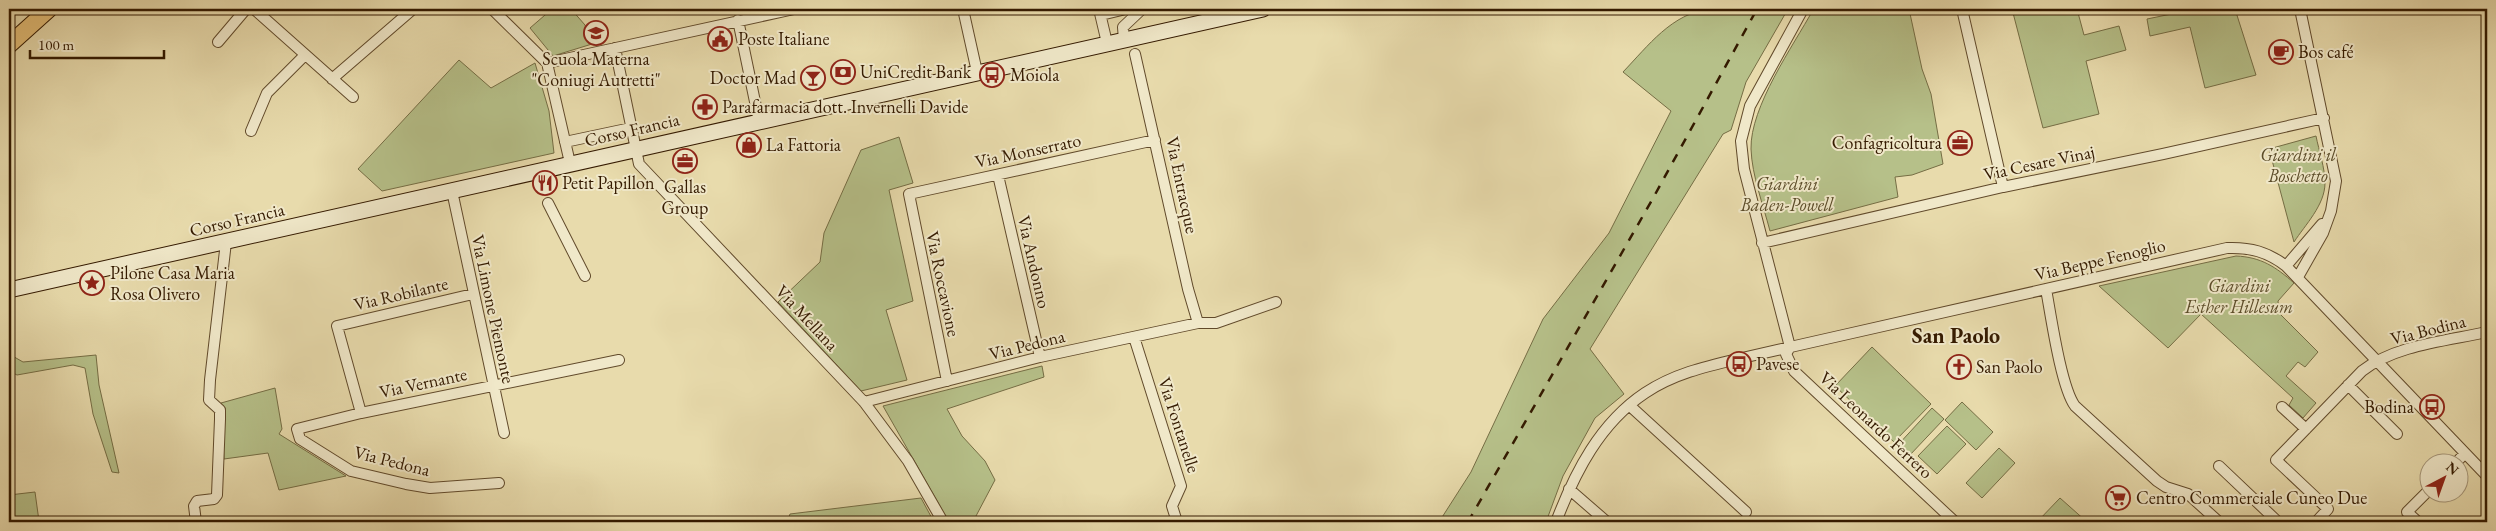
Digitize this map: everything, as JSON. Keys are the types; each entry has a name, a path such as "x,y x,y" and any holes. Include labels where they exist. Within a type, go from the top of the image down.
{"main road":[{"path":"9,45 48,9"},
{"name":"Corso Francia","path":"9,290 635,148 1263,9"}],"street":[{"path":"218,42 246,9"},
{"path":"254,9 353,97"},
{"path":"332,79 413,9"},
{"path":"492,9 546,63 570,164"},
{"path":"546,63 794,9"},
{"path":"964,9 977,72"},
{"path":"1107,43 1100,12 1126,9"},
{"path":"1124,40 1124,27 1142,9"},
{"path":"1790,347 1744,169 1741,141 1750,106 1803,9"},
{"path":"1962,9 2003,187"},
{"path":"2298,277 2323,233 2332,211 2336,182 2300,9"},
{"path":"738,20 759,121"},
{"name":"Via Mellana","path":"615,48 639,164 864,402 908,460 943,522"},
{"name":"Via Entracque","path":"1136,54 1188,289 1198,323"},
{"path":"251,131 267,93 305,55"},
{"name":"Via Cesare Vinaj","path":"1762,243 2003,187 2324,118"},
{"path":"565,142 631,128"},
{"name":"Via Monserrato","path":"908,194 1155,140"},
{"name":"Via Andonno","path":"998,175 1040,357"},
{"name":"Via Limone Piemonte","path":"452,191 492,386 504,433"},
{"name":"Via Roccavione","path":"908,194 947,381"},
{"path":"548,203 585,276"},
{"path":"2286,266 2314,236 2332,211"},
{"path":"196,522 194,506 197,501 214,498 217,495 220,410 209,400 226,242"},
{"name":"Via Beppe Fenoglio","path":"1556,522 1568,489 1608,425 1629,405 1665,381 1682,374 1790,347 2227,248 2240,247 2265,252 2286,266 2298,277 2487,476"},
{"path":"2046,289 2066,383 2075,406 2157,481 2166,487 2188,494 2219,522"},
{"name":"Via Robilante","path":"361,413 337,326 473,294"},
{"name":"Via Pedona","path":"864,402 1040,357 1198,323 1216,323 1276,302"},
{"name":"Via Bodina","path":"2376,360 2408,350 2487,332"},
{"name":"Via Fontanelle","path":"1134,337 1181,486 1172,506 1177,522"},
{"name":"Via Leonardo Ferrero","path":"1790,347 1786,354 1794,371 1955,522"},
{"name":"Via Vernante","path":"361,413 619,360"},
{"path":"2316,522 2328,509 2276,460 2348,385 2376,360"},
{"path":"2348,385 2397,434"},
{"path":"1629,405 1746,512"},
{"path":"2282,407 2306,429"},
{"name":"Via Pedona","path":"361,413 297,429 300,439 351,471 406,484 430,488 499,483"},
{"path":"2219,466 2278,522"},
{"path":"1568,489 1607,522"},
{"path":"2418,501 2407,512 2418,522"}],"green space":[{"path":"552,9 571,9 585,25 592,44 553,56 530,28"},
{"path":"1710,9 1788,9 1746,82 1731,130 1723,134 1590,349 1624,394 1595,418 1563,476 1546,522 1439,522 1471,472 1543,319 1609,233 1671,111 1623,72 1651,42 1672,24 1696,12"},
{"name":"Giardini Baden-Powell","path":"1909,9 1922,69 1931,94 1943,164 1912,175 1895,177 1898,197 1770,231 1753,169 1751,149 1753,132 1757,115 1774,77 1813,10"},
{"path":"2012,9 2077,9 2084,35 2119,26 2126,50 2086,61 2099,114 2043,128"},
{"path":"2186,9 2235,9 2256,75 2205,88 2190,27 2150,36 2147,19 2186,11"},
{"path":"459,60 491,88 535,63 549,111 554,153 382,191 358,169"},
{"name":"Giardini il Boschetto","path":"2316,136 2324,171 2324,191 2318,207 2294,242 2269,149"},
{"path":"899,137 913,183 889,190 913,301 886,310 907,380 861,391 778,302 820,262 824,233 861,150"},
{"name":"Giardini Esther Hillesum","path":"2236,256 2253,258 2268,264 2294,283 2278,301 2279,313 2318,352 2305,367 2298,362 2286,376 2316,403 2303,418 2289,405 2293,398 2201,314 2168,348 2099,286"},
{"path":"1872,347 1931,404 1894,442 1835,386"},
{"path":"9,354 23,362 96,355 99,385 119,473 112,472 93,414 85,368 73,365 17,375 9,371"},
{"path":"1042,366 1044,377 947,409 962,436 985,461 995,480 976,516 977,522 949,522 883,406"},
{"path":"275,388 282,429 279,434 346,476 279,490 268,453 224,459 221,403"},
{"path":"1962,402 1993,432 1976,450 1945,420"},
{"path":"1932,408 1944,419 1909,456 1897,446"},
{"path":"1947,426 1966,444 1937,474 1918,456"},
{"path":"1999,448 2015,463 1982,498 1966,483"},
{"path":"35,492 39,521 9,522 9,495"},
{"path":"921,498 934,522 787,522 790,514"},
{"path":"2060,498 2087,522 2037,522"}],"railway":[{"path":"1468,522 1652,200 1757,9"}],"place":[{"name":"Scuola Materna \"Coniugi Autretti\"","path":"596,33"},
{"name":"Poste Italiane","path":"720,39"},
{"name":"Bos café","path":"2281,52"},
{"name":"UniCredit Bank","path":"843,72"},
{"name":"Moiola","path":"992,75"},
{"name":"Doctor Mad","path":"813,78"},
{"name":"Parafarmacia dott. Invernelli Davide","path":"705,107"},
{"name":"Confagricoltura","path":"1960,143"},
{"name":"La Fattoria","path":"749,145"},
{"name":"Gallas Group","path":"685,161"},
{"name":"Petit Papillon","path":"545,183"},
{"name":"Pilone Casa Maria Rosa Olivero","path":"92,283"},
{"name":"Pavese","path":"1739,364"},
{"name":"San Paolo","path":"1959,367"},
{"name":"Bodina","path":"2432,407"},
{"name":"Centro Commerciale Cuneo Due","path":"2118,498"}],"district":[{"name":"San Paolo","path":"1956,335"}]}
